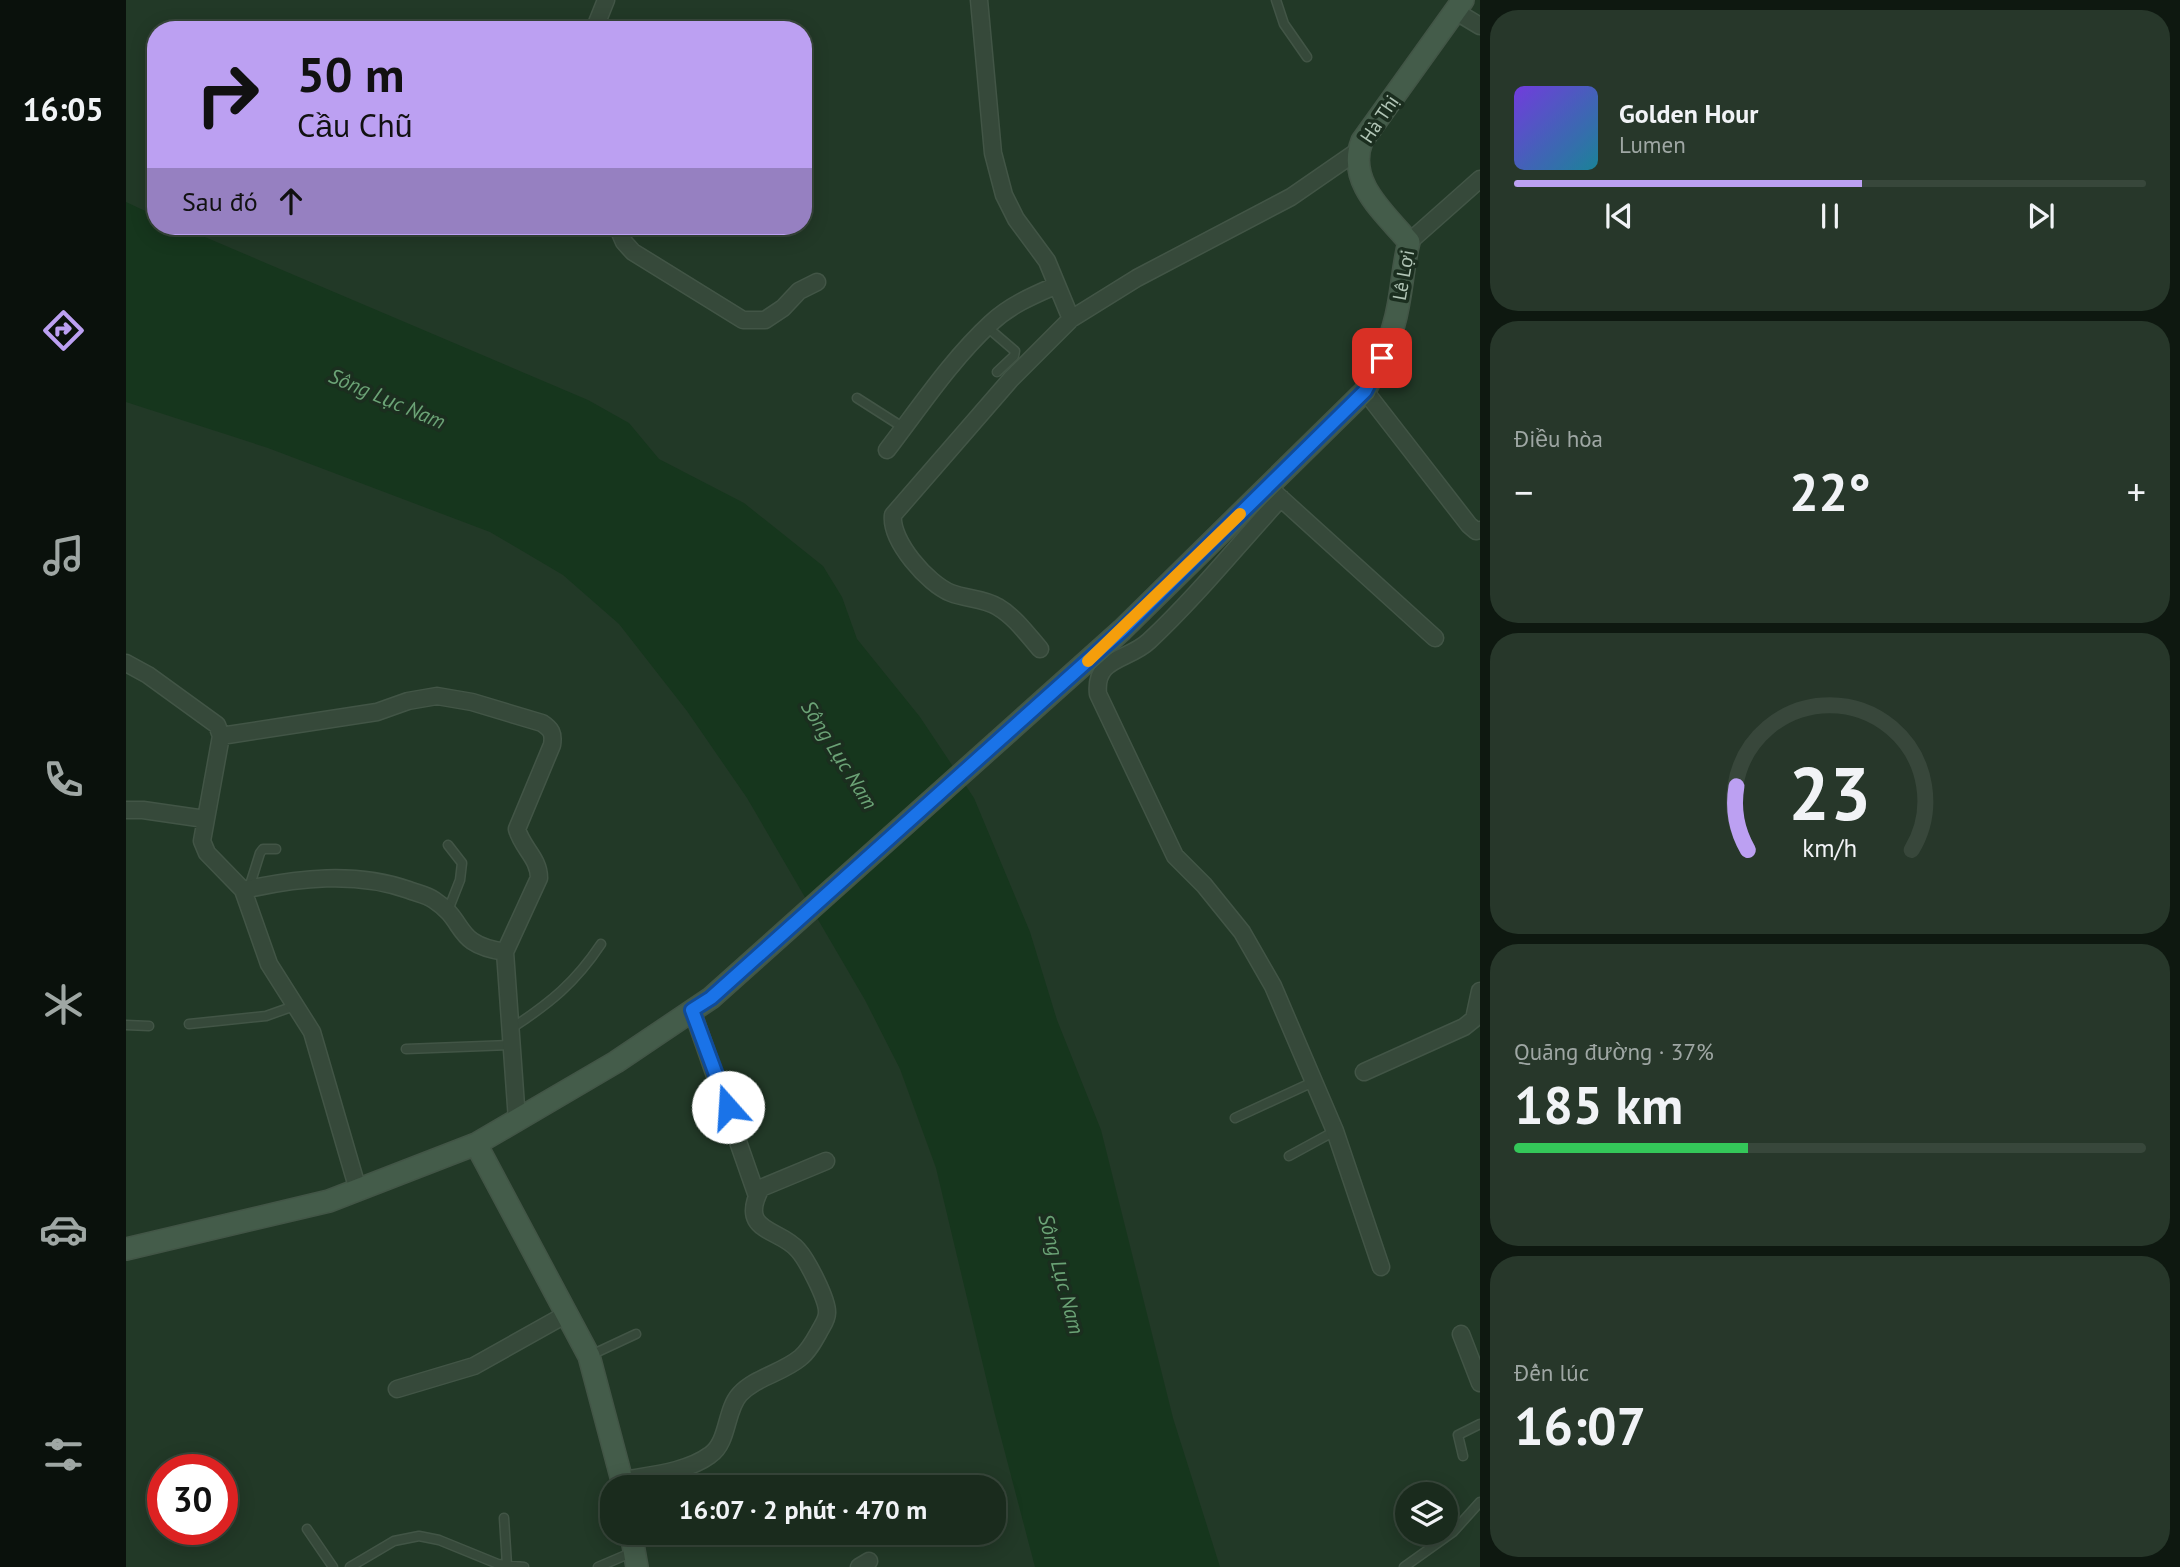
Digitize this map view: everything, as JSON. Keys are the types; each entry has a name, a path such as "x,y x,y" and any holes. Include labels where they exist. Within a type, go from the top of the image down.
{"street":[{"path":"598,21 606,0"},
{"path":"979,0 993,153 1004,195 1016,219 1047,261 1071,319"},
{"path":"1459,6 1480,26"},
{"name":"Hà Thị","path":"1409,242 1367,192 1359,175 1359,150 1459,6"},
{"path":"1040,649 1017,622 998,607 952,594 933,584 902,545 892,525 893,515 1011,379 1071,319 1137,278 1291,197 1359,150"},
{"name":"Lê Lợi","path":"126,1249 329,1201 476,1144 615,1062 711,998 1274,492 1365,391 1382,358 1394,324 1401,271 1409,242 1480,180"},
{"path":"621,235 633,252 743,320 765,320 783,308 799,291 817,282"},
{"path":"887,450 958,358 987,327 1022,300 1057,285"},
{"path":"1365,391 1469,525 1476,531 1480,530"},
{"path":"1381,1267 1335,1131 1273,986 1242,932 1205,885 1175,856 1098,694 1097,680 1104,667 1147,643 1274,492 1434,638"},
{"path":"126,663 148,675 217,724 221,736 202,841 207,853 246,889 269,964 312,1032 358,1190"},
{"path":"221,736 377,712 408,701 437,696 472,702 542,723 550,729 553,735 552,744 517,829 519,838 539,867 539,878 505,951 517,1120"},
{"path":"126,810 205,819"},
{"path":"246,889 359,877 387,883 433,899 469,940 478,946 505,951"},
{"path":"1364,1072 1464,1027 1474,1019 1480,991"},
{"path":"692,1010 757,1196"},
{"path":"476,1144 589,1356 622,1475"},
{"path":"657,1475 702,1460 713,1453 721,1441 732,1405 741,1393 801,1358 824,1324 828,1311 824,1297 798,1249 769,1233 758,1223 754,1214 761,1188 826,1161"},
{"path":"397,1389 474,1366 565,1315"},
{"path":"1461,1334 1480,1384"}],"lane":[{"path":"1276,0 1284,24 1307,57"},
{"path":"987,327 1015,351 1014,356 997,372"},
{"path":"857,398 904,428"},
{"path":"447,913 460,880 462,863 449,845"},
{"path":"246,889 260,853 263,849 276,849"},
{"path":"512,1028 581,974 601,944"},
{"path":"189,1024 266,1016 297,1005"},
{"path":"126,1025 149,1026"},
{"path":"406,1049 513,1045"},
{"path":"1235,1118 1313,1082"},
{"path":"1289,1156 1335,1131"},
{"path":"589,1356 636,1334"},
{"path":"1464,1456 1458,1435 1480,1424"},
{"path":"1404,1567 1453,1532 1480,1502"},
{"path":"503,1518 507,1565"},
{"path":"307,1530 333,1567"},
{"path":"350,1567 394,1541 419,1536 439,1540 507,1565 524,1567"},
{"path":"598,1567 634,1551"}],"water":[{"name":"Sông Lục Nam","path":"126,202 147,212 147,235 200,235 588,400 629,423 659,459 744,503 823,566 842,597 857,639 920,717 974,798 1030,932 1057,1020 1101,1130 1173,1418 1220,1567 1035,1567 994,1411 936,1168 900,1069 865,1000 747,798 687,711 619,624 563,575 490,532 268,448 126,402"}],"slow traffic":[{"path":"1088,661 1240,514"}],"route":[{"path":"728,1107 692,1010 711,998 1122,630 1365,391 1382,358"}]}
